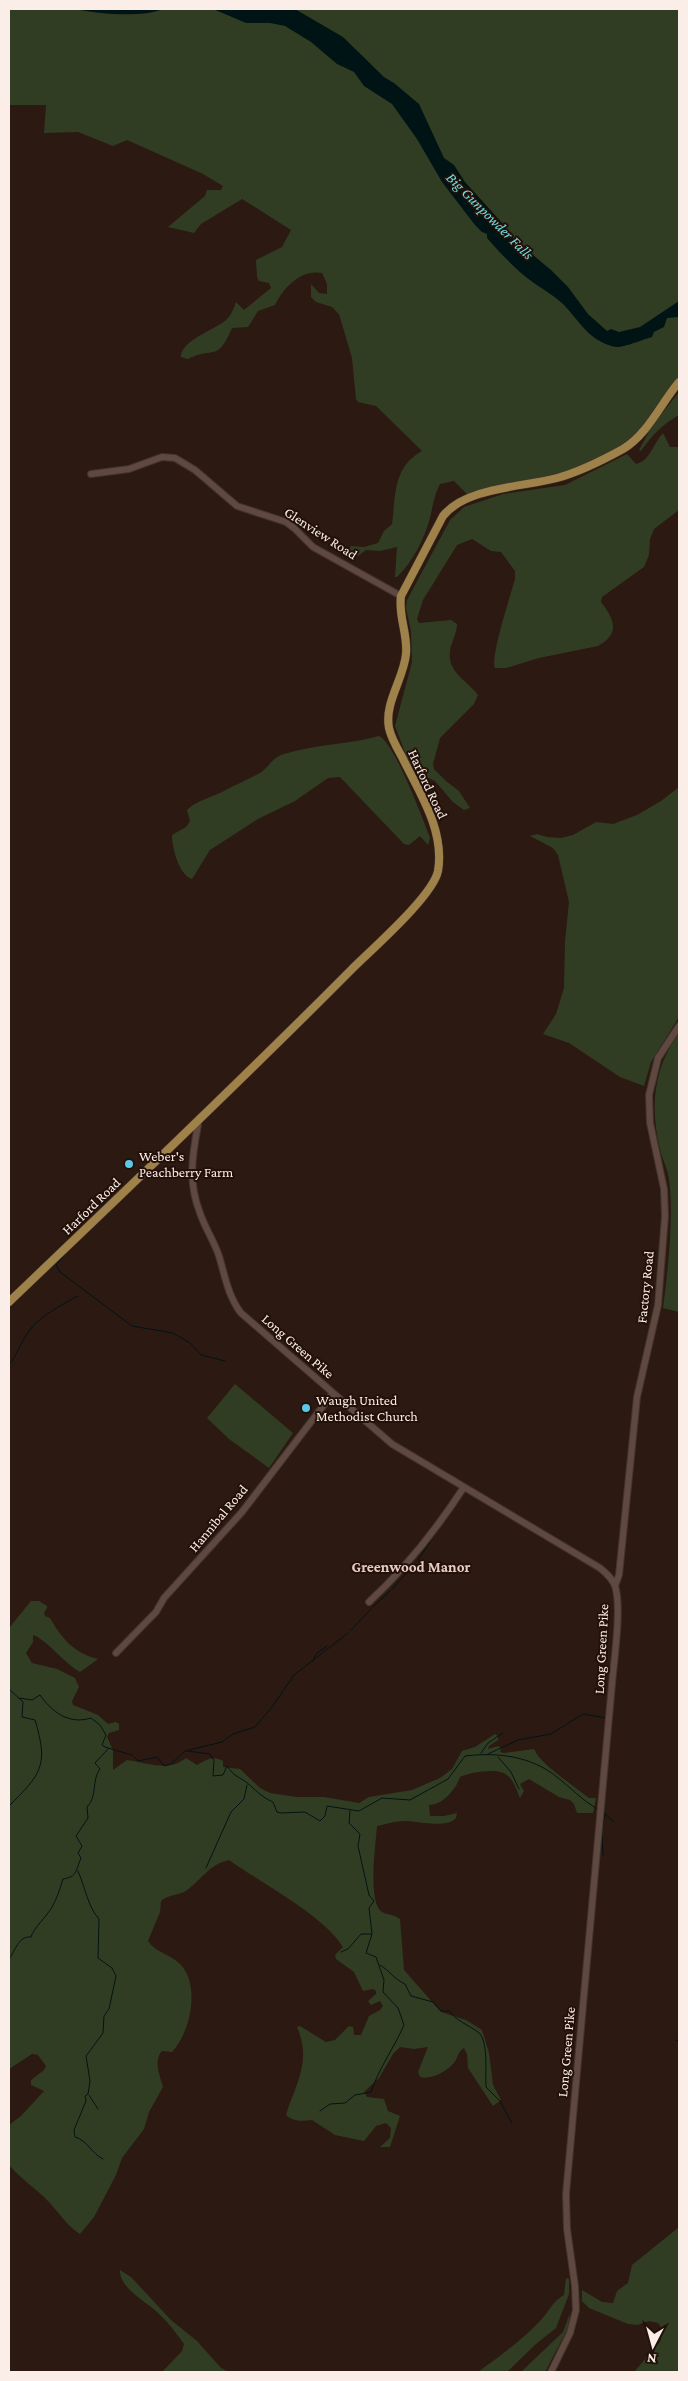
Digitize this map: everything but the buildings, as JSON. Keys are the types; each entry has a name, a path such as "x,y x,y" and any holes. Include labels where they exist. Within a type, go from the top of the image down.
{"main road":[{"path":"401,596 426,553 440,520 452,507 500,489 566,475 623,449 639,436 679,382"},
{"name":"Harford Road","path":"9,1302 196,1123 404,916 436,879 439,857 436,833 388,726 390,709 406,656 406,635 400,612 401,596"}],"street":[{"name":"Glenview Road","path":"91,474 129,469 162,457 175,458 195,470 237,506 286,522 314,547 401,596"},
{"name":"Factory Road","path":"615,1586 619,1575 637,1397 657,1315 660,1294 665,1198 650,1123 649,1095 658,1058 679,1026"},
{"name":"Long Green Pike","path":"196,1123 191,1168 193,1192 200,1213 217,1250 232,1299 249,1321 392,1444 600,1568 611,1578 615,1586 617,1606 612,1684 566,2194 567,2229 575,2286 576,2310 570,2333 551,2372"},
{"name":"Hannibal Road","path":"116,1653 156,1612 164,1598 242,1512 333,1394"},
{"path":"369,1602 388,1586 426,1543 464,1487"}],"green space":[{"path":"9,9 679,9 679,378 633,438 616,449 565,473 469,496 454,481 440,484 428,526 421,542 408,564 395,577 397,547 380,551 366,550 358,556 348,551 351,546 364,547 378,543 384,531 392,524 396,492 401,473 406,465 422,451 376,406 358,402 356,399 352,358 339,314 332,307 316,302 311,297 311,284 319,293 327,294 327,284 322,273 314,272 307,274 294,281 283,292 275,305 258,311 248,327 232,328 227,339 218,350 188,359 181,357 182,351 192,341 228,318 236,302 244,310 271,288 269,283 259,281 256,260 282,247 291,230 242,199 201,224 194,233 168,227 205,196 207,190 221,190 223,186 203,174 127,140 113,146 78,132 44,133 46,105 9,105"},
{"path":"679,392 679,415 662,427 653,435 641,451 639,450 652,426"},
{"path":"663,433 670,447 679,447 679,510 654,529 650,539 649,555 644,567 602,597 601,602 612,620 613,626 610,636 598,646 539,658 506,668 495,668 495,652 515,579 515,571 501,552 491,551 472,539 457,545 423,600 417,619 419,623 451,620 457,624 450,651 452,665 478,695 474,704 440,738 433,764 434,769 459,791 470,808 464,810 453,802 435,781 417,773 409,763 395,726 412,662 411,631 406,608 407,600 450,520 464,507 503,494 565,485 627,454 636,464 648,456"},
{"path":"379,736 392,751 408,782 430,838 428,845 420,836 409,845 404,844 340,777 328,778 295,801 258,819 210,850 192,879 183,872 175,854 172,835 186,827 190,821 187,810 191,807 261,772 281,755 293,751"},
{"path":"679,787 679,1017 651,1062 644,1086 620,1077 569,1043 543,1034 556,1014 564,988 565,941 569,902 558,855 553,848 530,836 537,834 561,838 573,835 596,822 613,824 637,815 661,801"},
{"path":"679,1033 679,1312 663,1308 670,1243 671,1209 668,1175 657,1133 655,1103 659,1074 670,1047"},
{"path":"235,1384 293,1433 269,1468 229,1439 207,1418"},
{"path":"31,1601 39,1601 47,1606 44,1613 45,1616 50,1618 64,1639 75,1649 98,1659 80,1672 44,1641 33,1635 33,1642 26,1653 32,1663 57,1669 75,1678 79,1687 72,1701 73,1705 98,1715 108,1724 116,1722 119,1724 119,1730 109,1733 107,1737 113,1750 113,1770 127,1760 165,1766 173,1765 186,1758 197,1765 203,1761 216,1758 223,1761 223,1767 240,1769 260,1788 270,1793 297,1797 324,1797 359,1803 369,1797 412,1790 440,1778 452,1769 462,1751 475,1747 495,1734 498,1736 498,1740 489,1746 488,1749 498,1746 501,1748 500,1752 504,1753 534,1749 537,1755 558,1775 589,1798 596,1798 593,1813 577,1813 574,1804 570,1800 559,1797 529,1779 520,1784 524,1791 520,1798 512,1781 504,1773 492,1771 478,1772 460,1777 448,1796 439,1802 429,1805 430,1816 444,1816 457,1813 456,1818 452,1821 432,1824 402,1821 377,1826 374,1872 375,1897 377,1906 382,1912 400,1919 404,1970 441,2012 466,2020 482,2030 489,2053 493,2085 501,2100 493,2106 468,2068 467,2054 464,2048 460,2051 455,2062 446,2070 438,2075 424,2078 420,2077 418,2072 428,2047 414,2049 400,2047 393,2054 379,2078 364,2092 367,2097 384,2099 388,2111 400,2116 390,2147 380,2147 390,2138 391,2128 386,2123 376,2126 364,2141 335,2135 312,2120 295,2120 286,2115 298,2082 303,2061 301,2039 297,2027 300,2026 326,2042 335,2040 349,2026 353,2027 354,2035 361,2035 369,2016 380,2010 383,2006 380,2001 371,2005 368,2001 376,1994 376,1991 373,1989 363,1991 354,1972 336,1959 335,1955 343,1947 334,1935 307,1911 229,1860 211,1868 184,1892 167,1897 161,1901 160,1912 148,1941 154,1948 179,1963 186,1972 190,1983 191,2008 179,2043 172,2052 162,2051 159,2055 158,2068 163,2087 149,2112 144,2129 122,2158 116,2175 94,2217 80,2234 66,2222 47,2200 13,2170 9,2165 9,2125 21,2116 44,2091 31,2085 31,2080 44,2070 46,2066 38,2055 32,2054 9,2069 9,1628"},
{"path":"679,2227 679,2372 634,2372 660,2342 663,2330 658,2323 649,2321 637,2325 628,2324 589,2308 582,2301 582,2290 602,2302 613,2303 617,2291 628,2283 632,2265"},
{"path":"120,2270 131,2277 171,2320 197,2341 221,2368 229,2372 162,2372 182,2351 184,2344 162,2316 129,2289 121,2277"},
{"path":"566,2278 569,2279 569,2294 556,2328 507,2372 478,2372 519,2341 541,2320 554,2303 564,2295"},
{"path":"570,2313 568,2328 545,2372 521,2372 563,2332"}],"water":[{"path":"75,9 163,9 143,14 108,14"},
{"name":"Big Gunpowder Falls","path":"213,9 295,9 343,37 384,77 419,104 444,158 454,165 465,182 503,224 509,235 551,270 568,287 588,314 607,331 611,329 619,332 640,327 679,301 679,317 667,318 664,327 654,332 652,337 628,345 616,347 599,341 587,331 561,302 528,279 503,256 487,238 487,234 475,225 442,182 417,139 392,104 364,86 354,72 337,64 311,42 285,26 270,23 246,23"}],"waterway":[{"path":"63,1257 56,1265 60,1272 132,1326 173,1333 190,1343 201,1355 225,1361"},
{"path":"9,1365 31,1328 50,1312 78,1296"},
{"path":"418,1560 430,1542"},
{"path":"392,1589 413,1566"},
{"path":"373,1607 390,1591"},
{"path":"351,1630 371,1609"},
{"path":"19,1698 32,1700 40,1695 56,1712 68,1718 75,1720 91,1718 100,1725 106,1735 102,1745 105,1747 132,1755 138,1761 157,1757 164,1766 171,1764 185,1751 222,1742 233,1734 255,1727 272,1707 294,1675 348,1633"},
{"path":"313,1661 316,1654 327,1646"},
{"path":"9,1689 23,1702 22,1717 35,1720 41,1748 41,1759 35,1777 29,1786 9,1806"},
{"path":"488,1754 518,1740 551,1734 583,1714 606,1718"},
{"path":"481,1753 488,1743 503,1733"},
{"path":"9,1959 20,1941 31,1937 34,1930 50,1911 63,1879 74,1875 77,1869 81,1858 78,1853 82,1846 76,1836 88,1818 87,1807 92,1798 97,1774 100,1769 95,1763 108,1749"},
{"path":"187,1751 210,1754 214,1760 213,1776 223,1775 227,1766 234,1774 273,1802 277,1812 305,1812 320,1821 325,1816 327,1806 359,1811 382,1798 410,1800 448,1779 465,1756 477,1755 501,1755 536,1764 557,1777 597,1809"},
{"path":"498,1757 511,1772 519,1789"},
{"path":"206,1868 231,1812 244,1799 247,1785"},
{"path":"320,2111 330,2104 345,2103 355,2095 371,2092 404,2025 398,2008 383,1992 384,1980 376,1957 366,1953 372,1934 369,1908 374,1901 369,1895 358,1846 360,1834 349,1823 350,1811"},
{"path":"603,1855 602,1833 605,1812"},
{"path":"605,1814 614,1822"},
{"path":"78,1871 89,1903 99,1919 98,1958 112,1968 116,1976 109,2009 104,2016 103,2033 86,2056 90,2081 88,2094 85,2096 86,2101 74,2130 75,2137 83,2141 95,2154 103,2159"},
{"path":"341,1952 348,1949 361,1934 371,1934"},
{"path":"380,1965 405,1984 411,1996 433,2002 441,2011 449,2011 456,2018 478,2032 484,2042 486,2087 500,2101 512,2123"},
{"path":"89,2095 98,2109"}],"place":[{"name":"Weber's Peachberry Farm","path":"129,1164"},
{"name":"Waugh United Methodist Church","path":"306,1408"}],"district":[{"name":"Greenwood Manor","path":"411,1567"}]}
